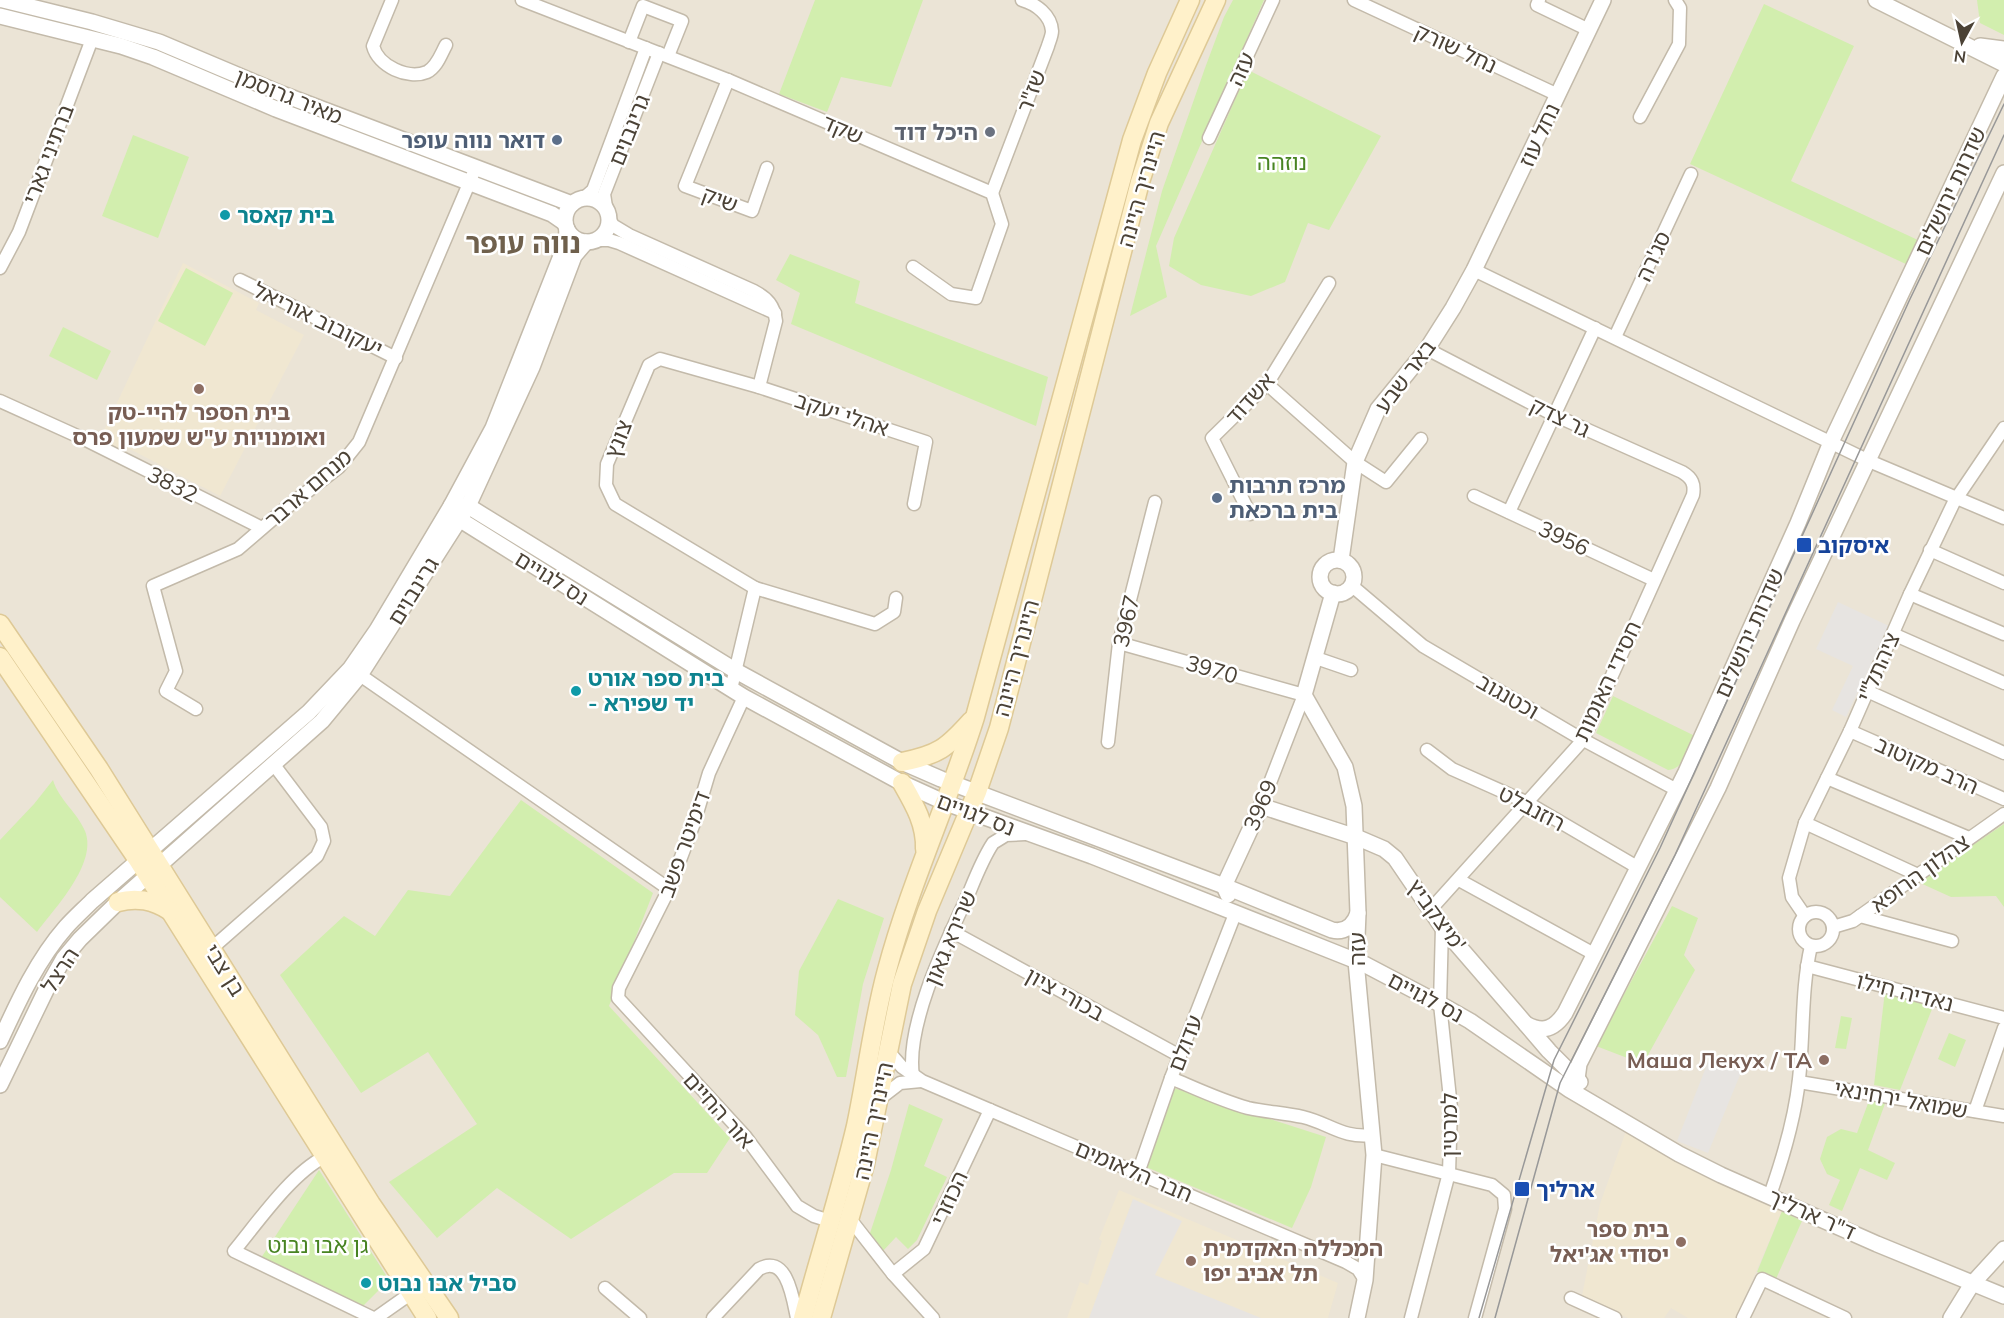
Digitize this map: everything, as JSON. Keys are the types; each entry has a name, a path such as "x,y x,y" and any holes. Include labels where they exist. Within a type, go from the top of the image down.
{"main road":[{"name":"היינריך היינה","path":"803,1318 856,1126 875,1020 887,970 910,893 946,803 975,717 1132,140 1157,73 1191,0"},
{"name":"היינריך היינה","path":"821,1318 865,1164 902,984 915,945 977,792 999,728 1140,182 1159,123 1216,0"},
{"name":"בן צבי","path":"0,624 99,769 149,862 172,913 427,1318"},
{"name":"בן צבי","path":"0,657 211,949 371,1204 449,1318"},
{"path":"902,762 927,757 941,749 953,741 975,717"},
{"path":"902,783 920,816 925,854"},
{"path":"118,902 127,899 144,899 172,913"}],"street":[{"path":"392,0 373,46 380,62 399,71 415,75 427,72 434,66 446,45"},
{"name":"שקד","path":"522,0 728,80 992,193"},
{"name":"שז\"ר","path":"992,193 1052,31 1047,16 1022,0"},
{"name":"עזה","path":"1209,138 1273,0"},
{"name":"נחל שורק","path":"1354,0 1558,95"},
{"path":"1539,0 1537,5 1589,30"},
{"name":"נחל עוז","path":"1474,270 1603,0"},
{"path":"1640,117 1679,44 1680,8 1675,0"},
{"path":"1876,0 2004,64"},
{"name":"גרינבוים","path":"608,214 604,194 664,55 682,21 643,6 629,42"},
{"name":"מאיר גרוסמן","path":"5,10 153,57 276,109 552,214 566,226"},
{"name":"מאיר גרוסמן","path":"5,10 126,31 159,42 282,94 476,168 578,201"},
{"name":"ברתיני גארי","path":"0,268 19,232 92,39"},
{"path":"1962,42 2004,49"},
{"name":"גרינבוים","path":"578,201 593,190 646,48"},
{"name":"שדרות ירושלים","path":"1526,1024 1536,1029 1545,1029 1555,1026 1560,1021 1677,790 1793,534 1831,442 2004,76"},
{"name":"שיק","path":"728,80 685,186 752,211 766,168"},
{"name":"מנחם ארבר","path":"196,710 166,691 176,672 153,586 238,549 339,467 359,442 476,168"},
{"name":"שדרות ירושלים","path":"1573,1084 1579,1064 1718,788 1792,621 2004,173"},
{"name":"סג'רה","path":"1616,337 1691,174"},
{"path":"913,267 951,294 976,298 1002,224 992,193"},
{"path":"759,387 776,321 775,313 767,299 754,291 628,235 614,226 596,199 578,201 565,216 566,226 575,238 591,241 609,240 619,243 775,313"},
{"path":"591,241 605,232 608,214"},
{"name":"גרינבוים","path":"149,862 274,765 322,721 360,675 449,535 566,243 566,226"},
{"name":"גרינבוים","path":"149,862 301,719 350,669 480,479 531,367 574,256 591,241"},
{"path":"1474,270 1869,461 2004,518"},
{"name":"באר שבע","path":"1341,560 1355,462 1378,409 1427,349 1454,308 1474,270"},
{"name":"יעקובוב אוריאל","path":"240,280 396,358"},
{"name":"אשדוד","path":"1250,514 1212,438 1267,384 1329,284"},
{"path":"1509,512 1595,328"},
{"name":"גר צדק","path":"1427,349 1554,415 1682,472 1693,482"},
{"name":"צונץ","path":"759,387 660,359 649,365 607,464 606,485 615,504 755,588 874,624 894,612 897,598"},
{"path":"1267,384 1355,462 1386,482 1421,439"},
{"name":"אהלי יעקב","path":"759,387 926,442 914,504"},
{"name":"3832","path":"0,401 262,528"},
{"name":"ציהתל\"י","path":"1805,916 1792,897 1789,878 1805,823 1850,731 1910,594 1956,497 2004,428"},
{"path":"449,535 479,522 480,479"},
{"name":"חסידי האומות","path":"1431,909 1583,740 1693,495 1693,482"},
{"name":"3956","path":"1474,496 1654,580"},
{"name":"3967","path":"1108,742 1119,643 1155,501"},
{"name":"נס לגויים","path":"459,510 736,671 902,762 1336,931 1348,928 1358,913"},
{"name":"נס לגויים","path":"479,522 737,693 902,783 946,803 1102,860 1356,961 1440,1004 1573,1084"},
{"path":"1930,550 2004,583"},
{"path":"1331,561 1346,562 1354,575 1352,585 1343,592 1333,593 1324,587 1320,572 1326,563 1331,561"},
{"name":"וכטנגוב","path":"1352,585 1423,646 1583,740 1677,790"},
{"path":"737,693 736,671 755,588"},
{"path":"1304,695 1333,593"},
{"path":"1910,594 2004,634"},
{"path":"1893,634 2004,683"},
{"name":"3970","path":"1119,643 1304,695"},
{"path":"1316,658 1351,670"},
{"path":"360,675 669,889"},
{"path":"1868,691 2004,753"},
{"name":"דימיטר פשב","path":"619,988 669,889 694,823 737,693"},
{"name":"עזה","path":"1304,695 1345,767 1352,790 1356,837 1358,913 1356,961 1374,1155 1365,1280 1357,1318"},
{"name":"3969","path":"1224,886 1261,806 1304,695"},
{"name":"הרב מקוטוב","path":"1850,731 2004,799"},
{"name":"רוזנבלט","path":"1427,750 1452,769 1526,802 1637,867"},
{"path":"211,949 317,856 324,840 321,827 274,765"},
{"path":"1827,778 1969,838"},
{"name":"מיצקביץ'","path":"1261,806 1356,837 1384,849 1395,858 1442,927 1549,1051 1573,1084"},
{"name":"צהלון הרופא","path":"1833,927 1848,924 2004,814"},
{"path":"1805,823 1918,875"},
{"name":"שרירא גאון","path":"918,1079 913,1041 920,1014 951,931 993,843 1006,835 1031,835"},
{"name":"הרצל","path":"0,1085 30,1020 64,958 118,902 149,862"},
{"name":"הרצל","path":"0,1041 31,978 65,928 149,862"},
{"path":"1459,880 1594,954"},
{"path":"1224,886 1235,914"},
{"path":"1815,912 1825,915 1833,927 1827,942 1817,946 1802,940 1798,930 1805,916 1815,912"},
{"name":"עדולם","path":"1138,1173 1171,1078 1235,914"},
{"path":"1860,916 1952,941"},
{"name":"למרטין","path":"1411,1318 1449,1173 1451,1108 1440,1004 1442,927"},
{"name":"בכורי ציון","path":"951,931 1180,1056"},
{"path":"1770,1195 1782,1158 1799,1082 1807,966 1812,945"},
{"name":"נאדיה חילו","path":"1807,966 2004,1018"},
{"name":"אור החיים","path":"619,988 618,998 745,1136 797,1206 814,1216 830,1221"},
{"path":"1975,1112 2004,1028"},
{"name":"חבר הלאומים","path":"888,1050 897,1063 918,1079 1346,1262 1358,1269 1365,1280"},
{"path":"1171,1078 1226,1101 1251,1108 1304,1117 1356,1137 1373,1135"},
{"path":"878,1100 900,1083 918,1079"},
{"name":"שמואל ירחינאי","path":"1799,1082 2004,1116"},
{"name":"ד\"ר ארליך","path":"1573,1084 1625,1121 1689,1160 1999,1294"},
{"name":"הכוזרי","path":"893,1274 924,1249 990,1110"},
{"path":"1374,1155 1497,1187 1504,1195 1505,1209 1475,1318"},
{"path":"324,1157 315,1162 289,1186 234,1251 381,1317 410,1294"},
{"path":"850,1219 930,1317"},
{"path":"1346,1262 1368,1250"},
{"path":"1951,1318 1972,1284 2004,1250"},
{"path":"713,1318 743,1284 763,1266 769,1264 783,1271 797,1318"},
{"path":"1988,1268 1990,1288 1999,1294"},
{"path":"1743,1318 1762,1279 1845,1318"},
{"path":"605,1288 640,1318"},
{"path":"1571,1298 1615,1318"}],"shaded area":[{"path":"0,0 2004,0 2004,1318 0,1318"},
{"name":"בית הספר להיי-טק ואומנויות ע\"ש שמעון פרס","path":"183,263 259,303 256,310 304,335 220,496 124,446 119,454 98,443"},
{"path":"1838,602 1889,626 1846,717 1832,710 1853,666 1816,649"},
{"path":"1710,1057 1742,1070 1708,1153 1677,1141"},
{"name":"בית ספר יסודי אג'יאל","path":"1626,1131 1693,1169 1782,1211 1736,1318 1688,1318 1671,1308 1664,1318 1628,1318 1582,1296 1600,1204"},
{"name":"המכללה האקדמית תל אביב יפו","path":"1119,1190 1338,1283 1328,1318 1067,1318 1080,1282 1088,1285 1102,1241 1099,1239"},
{"path":"1133,1199 1182,1221 1155,1275 1261,1318 1089,1318"}],"green space":[{"path":"815,0 923,0 891,87 841,77 827,112 779,94"},
{"path":"1233,0 1264,0 1156,246 1167,297 1130,316 1162,191 1205,68 1224,17"},
{"path":"1977,0 2004,0 2004,35 1980,23"},
{"path":"1764,4 1854,46 1791,181 1920,241 1908,265 1690,164"},
{"name":"נוזהה","path":"1248,70 1381,136 1329,230 1308,223 1285,282 1251,296 1201,285 1169,266 1174,238"},
{"path":"133,135 189,157 158,238 102,216"},
{"path":"790,254 860,281 855,303 1048,377 1036,426 791,324 800,293 776,280"},
{"path":"186,268 233,293 205,346 158,321"},
{"path":"63,327 111,351 97,380 49,356"},
{"path":"1613,696 1695,736 1685,758 1678,766 1668,770 1596,733"},
{"path":"53,780 59,794 85,831 86,857 64,898 37,932 0,897 0,840"},
{"path":"521,800 653,893 609,1006 730,1138 707,1173 674,1173 571,1239 497,1188 437,1238 389,1182 477,1124 428,1052 361,1093 280,975 344,916 375,936 408,890 450,896"},
{"path":"2004,824 2004,907 1996,896 1951,897 1918,882"},
{"path":"838,899 884,918 863,984 846,1077 837,1077 818,1035 795,1015 799,971"},
{"path":"1672,906 1698,918 1684,955 1695,970 1643,1064 1596,1046"},
{"path":"1885,991 1934,1004 1900,1090 1874,1085"},
{"path":"1841,1016 1852,1018 1846,1049 1835,1048"},
{"path":"1949,1033 1966,1040 1955,1067 1938,1059"},
{"path":"1174,1088 1326,1137 1311,1187 1292,1228 1146,1167"},
{"path":"1870,1098 1886,1101 1868,1150 1895,1163 1887,1180 1860,1168 1842,1211 1829,1205 1840,1180 1827,1174 1820,1159 1827,1137 1841,1129 1857,1133"},
{"path":"909,1104 943,1119 924,1166 947,1177 917,1240 908,1249 896,1237 882,1252 869,1236 891,1170"},
{"name":"גן אבו נבוט","path":"319,1170 389,1280 360,1309 259,1261"},
{"path":"1782,1211 1802,1221 1775,1281 1757,1272"}],"tram line":[{"path":"1479,1318 1554,1060 1660,848 1910,299 2004,104"},
{"path":"1495,1318 1560,1083 1675,855 2004,135"}],"place":[{"name":"היכל דוד","path":"990,132"},
{"name":"דואר נווה עופר","path":"557,140"},
{"name":"בית קאסר","path":"225,215"},
{"name":"בית הספר להיי-טק ואומנויות ע\"ש שמעון פרס","path":"199,389"},
{"name":"מרכז תרבות בית ברכאת","path":"1217,498"},
{"name":"איסקוב","path":"1804,545"},
{"name":"בית ספר אורט - יד שפירא","path":"576,691"},
{"name":"Маша Лекух / ТА","path":"1824,1060"},
{"name":"ארליך","path":"1522,1189"},
{"name":"בית ספר יסודי אג'יאל","path":"1681,1242"},
{"name":"המכללה האקדמית תל אביב יפו","path":"1191,1261"},
{"name":"סביל אבו נבוט","path":"366,1283"}],"district":[{"name":"נווה עופר","path":"523,243"}]}
